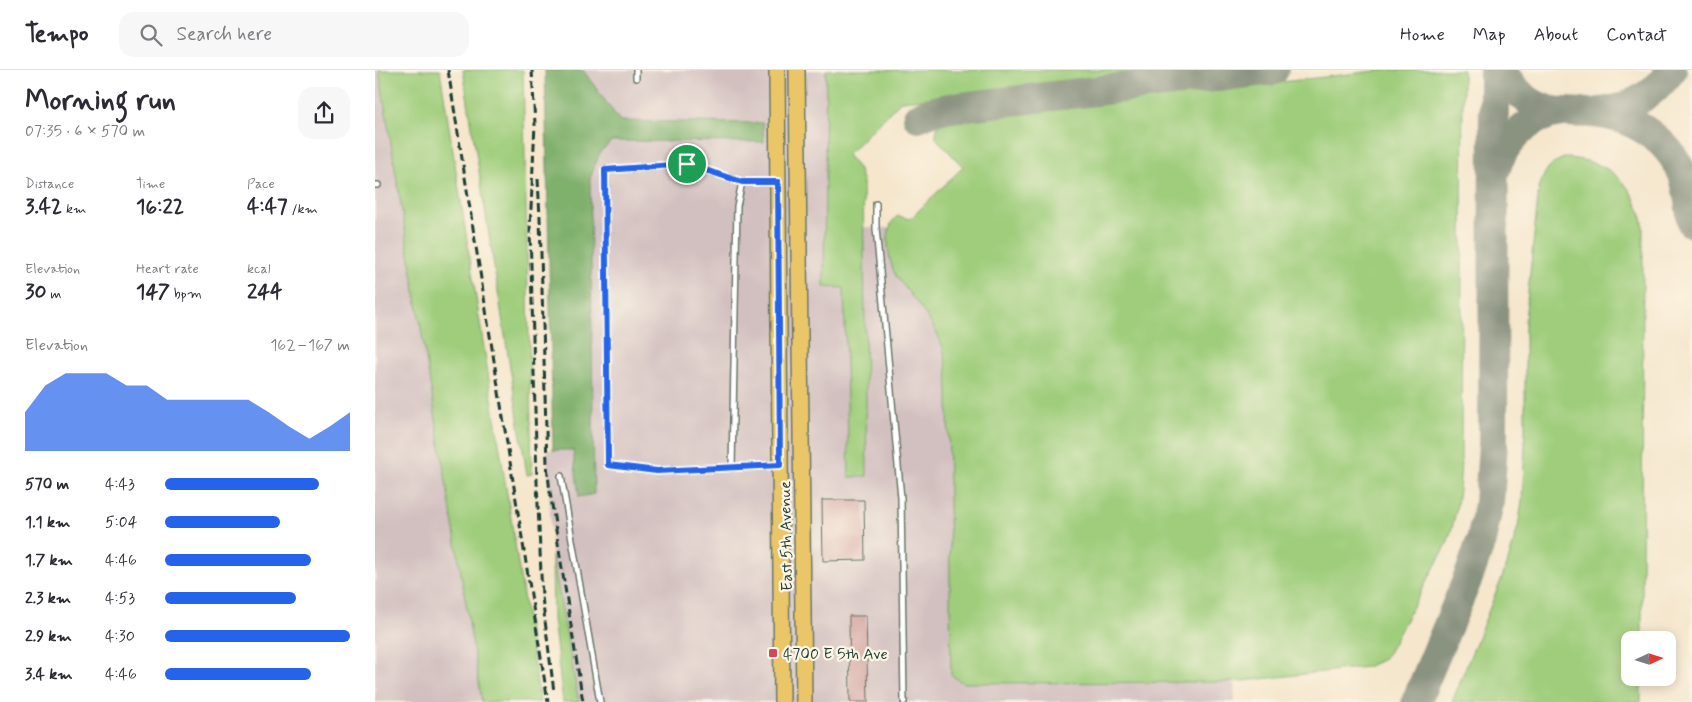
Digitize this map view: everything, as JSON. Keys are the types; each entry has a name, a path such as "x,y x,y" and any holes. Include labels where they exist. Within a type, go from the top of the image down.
{"main road":[{"name":"East 5th Avenue","path":"777,70 780,465 792,669 804,702"},
{"name":"East 5th Avenue","path":"782,702 792,669 797,70"}],"lane":[{"path":"636,70 636,78"},
{"path":"778,182 742,182 687,164 605,170 608,465 657,471 780,465"},
{"path":"732,468 737,206 742,182"},
{"path":"876,204 876,228 901,498 905,702"},
{"path":"561,476 600,702"}],"shaded area":[{"path":"375,70 379,70 482,702 375,702"},
{"path":"583,70 826,70 824,286 844,288 849,477 867,476 863,227 889,228 889,253 935,330 945,356 948,396 951,675 963,683 1234,682 1235,702 579,702 552,556 547,450 573,449 579,497 590,179 600,152 612,141 764,142 763,123 620,121"}],"green space":[{"path":"379,70 440,70 540,702 482,702"},
{"path":"463,70 523,70 532,474 527,475"},
{"path":"545,70 583,70 620,121 763,123 764,142 612,141 600,152 590,179 594,494 579,497 573,450 553,450"},
{"path":"826,70 1168,70 901,101 847,155 858,168 863,182 867,476 849,477 844,288 824,287"},
{"path":"1383,70 1463,70 1461,459 1459,492 1456,513 1447,544 1388,653 1382,660 1367,667 1234,682 963,683 951,675 946,362 938,336 919,305 893,270 888,244 888,235 893,221 898,216 910,219 963,167 936,138 938,126 944,122"},
{"path":"1564,158 1579,159 1605,168 1625,184 1632,195 1643,222 1642,631 1621,631 1621,686 1641,686 1641,702 1452,702 1507,565 1518,527 1522,501 1525,445 1525,320 1539,188 1547,169"},
{"path":"552,556 579,702 563,702 553,619"}],"building":[{"path":"822,500 864,500 865,560 823,561"},
{"path":"849,616 866,616 868,702 850,702"}],"taxiway":[{"path":"918,117 943,109 1274,70"},
{"path":"1416,702 1470,573 1481,541 1489,503 1493,444 1494,70"},
{"path":"1502,70 1517,91 1538,106 1554,111 1608,115 1636,125 1649,133 1671,154 1679,167 1685,181 1692,223"},
{"path":"1599,112 1621,108 1640,99 1665,79 1672,70"},
{"path":"1495,171 1505,149 1520,131 1540,118 1563,112"}],"railway":[{"path":"448,70 548,702"},
{"path":"532,70 535,124 530,229 537,482 542,597 554,692"},
{"path":"538,179 547,465 583,702"}],"place":[{"name":"4700 E 5th Ave","path":"773,653"}],"route":[{"path":"687,164 742,182 778,182 780,465 657,471 608,465 605,170 687,164"}]}
